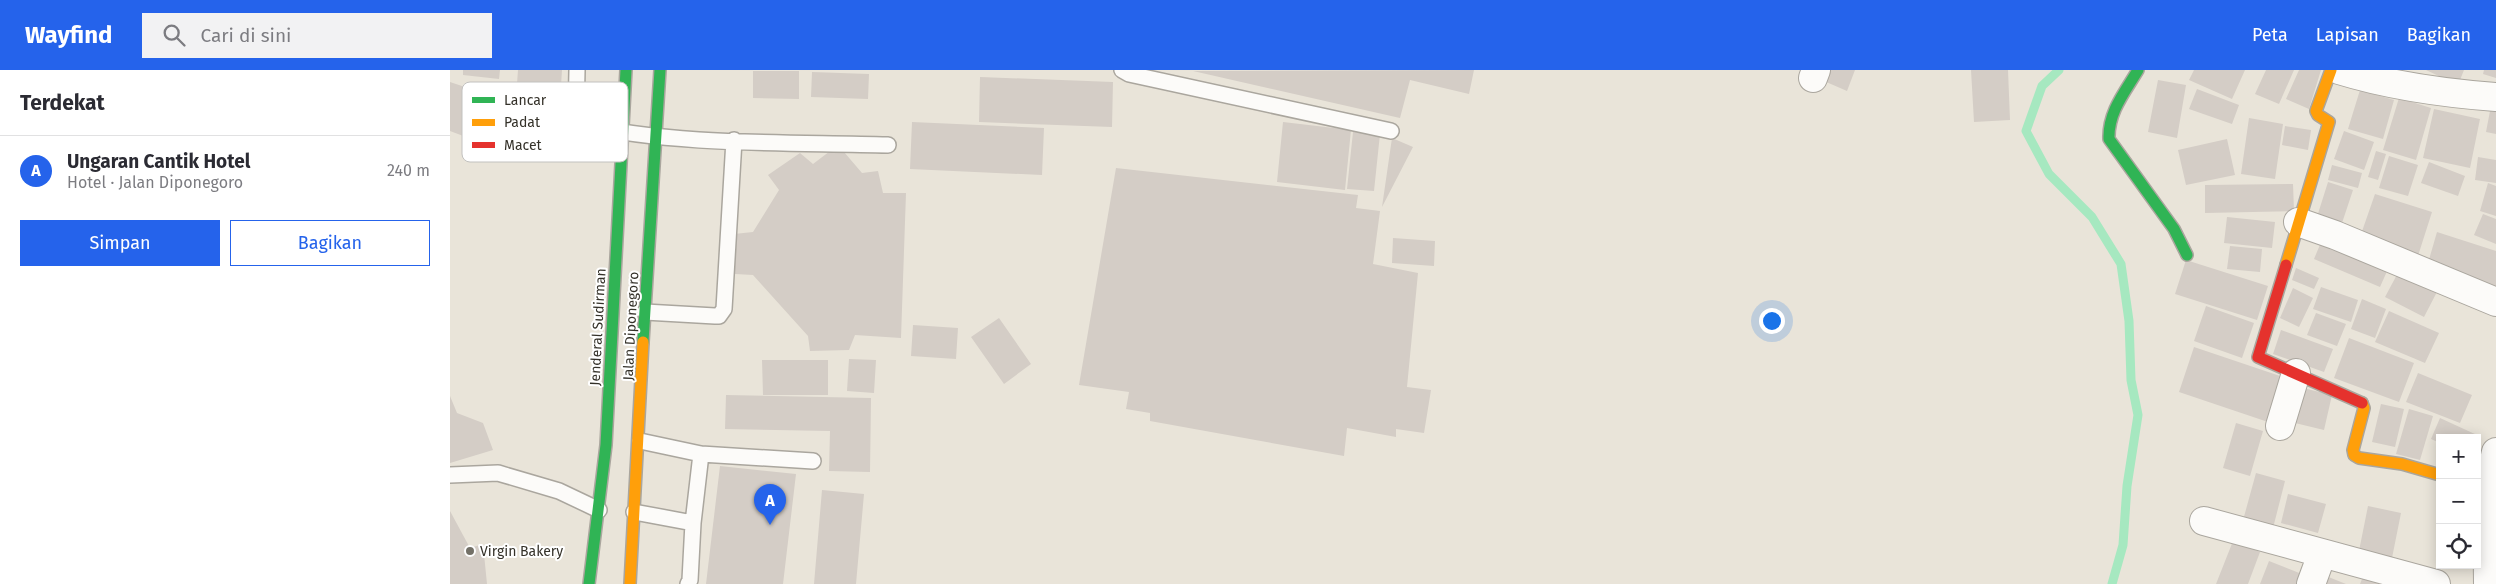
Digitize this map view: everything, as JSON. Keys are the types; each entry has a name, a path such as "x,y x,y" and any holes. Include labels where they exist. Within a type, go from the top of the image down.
{"main road":[{"name":"Jalan Diponegoro","path":"633,584 630,512 640,441 646,312 658,136 660,70"},
{"path":"2138,70 2110,119 2109,139 2174,230 2188,255"},
{"path":"2331,70 2316,111 2318,115 2329,122 2258,353 2262,360 2362,403 2364,408 2353,450 2354,455 2359,458 2402,464 2436,474"},
{"name":"Jenderal Sudirman","path":"589,584 603,510 621,162"}],"street":[{"path":"2339,70 2376,81 2441,93 2496,97"},
{"path":"2298,222 2335,235 2496,302"},
{"path":"2280,426 2296,373"},
{"path":"2488,584 2482,487 2496,452"},
{"path":"2204,522 2436,584"},
{"path":"2311,584 2322,554"}],"lane":[{"path":"1122,70 1129,74 1391,131"},
{"path":"628,134 888,145"},
{"path":"646,312 715,316 722,313 734,140"},
{"path":"640,441 701,454 813,461"},
{"path":"688,584 690,580 693,523 701,454"},
{"path":"450,475 498,473 559,491 603,510"},
{"path":"630,512 693,523"}],"building":[{"path":"463,70 500,70 499,79 463,75"},
{"path":"518,70 562,70 561,82 517,82"},
{"path":"1474,70 1469,94 1410,80 1400,118 1193,71"},
{"path":"1820,70 1855,70 1847,91 1817,78"},
{"path":"1971,70 2008,70 2010,120 1974,122"},
{"path":"2194,70 2245,70 2232,99 2189,80"},
{"path":"2266,70 2294,70 2279,104 2255,94"},
{"path":"2299,70 2321,70 2309,109 2286,99"},
{"path":"2426,70 2464,70 2458,85"},
{"path":"2484,70 2496,70 2496,78 2483,74"},
{"path":"753,71 799,71 799,99 753,98"},
{"path":"812,72 869,74 868,99 811,97"},
{"path":"980,77 1113,82 1112,127 979,122"},
{"path":"2158,80 2186,85 2177,138 2148,132"},
{"path":"450,82 462,86 462,136 450,131"},
{"path":"2197,89 2239,105 2232,124 2189,109"},
{"path":"2360,90 2394,100 2383,139 2348,129"},
{"path":"2399,98 2431,108 2416,160 2383,150"},
{"path":"2434,109 2480,119 2470,168 2423,158"},
{"path":"2490,111 2496,112 2496,134 2486,132"},
{"path":"2249,118 2283,124 2275,179 2241,174"},
{"path":"912,122 1044,128 1042,175 910,169"},
{"path":"1283,122 1351,130 1345,190 1277,182"},
{"path":"2285,126 2311,130 2308,150 2282,145"},
{"path":"2344,131 2374,142 2364,170 2334,159"},
{"path":"1353,132 1380,134 1374,191 1347,189"},
{"path":"1392,138 1413,147 1382,207"},
{"path":"2227,139 2235,175 2186,185 2178,150"},
{"path":"838,145 862,173 878,171 883,193 906,193 901,338 855,335 849,350 810,351 808,336 753,275 735,274 734,234 753,232 779,190 768,175 800,153 813,164"},
{"path":"2376,151 2386,154 2378,180 2368,177"},
{"path":"2389,156 2418,165 2408,196 2379,188"},
{"path":"2478,157 2496,160 2496,183 2475,180"},
{"path":"2429,162 2465,176 2458,196 2421,183"},
{"path":"2332,165 2362,173 2358,188 2328,180"},
{"path":"1116,168 1358,195 1356,208 1380,211 1373,264 1418,273 1407,387 1431,390 1424,433 1396,429 1396,437 1347,428 1344,456 1150,421 1150,413 1126,409 1129,392 1079,385"},
{"path":"2328,182 2353,190 2340,229 2316,220"},
{"path":"2488,183 2496,186 2496,216 2480,211"},
{"path":"2293,184 2294,211 2205,213 2205,185"},
{"path":"2375,194 2432,212 2417,259 2359,240"},
{"path":"2483,214 2496,219 2496,244 2474,235"},
{"path":"2227,217 2275,222 2272,248 2224,243"},
{"path":"2437,232 2496,251 2496,292 2426,270"},
{"path":"1393,238 1435,241 1434,266 1392,263"},
{"path":"2322,240 2388,269 2380,287 2314,259"},
{"path":"2230,246 2262,249 2260,272 2227,269"},
{"path":"2186,260 2268,286 2257,320 2175,294"},
{"path":"2296,268 2319,278 2314,289 2292,280"},
{"path":"2400,269 2439,288 2424,317 2385,297"},
{"path":"2321,287 2358,300 2351,322 2313,309"},
{"path":"2293,288 2313,298 2299,327 2280,318"},
{"path":"2362,299 2386,309 2375,338 2351,329"},
{"path":"2206,306 2254,323 2242,358 2194,341"},
{"path":"2389,311 2439,333 2425,363 2375,342"},
{"path":"2316,313 2346,324 2337,346 2307,335"},
{"path":"999,318 1031,364 1004,384 971,337"},
{"path":"913,325 958,328 956,359 911,356"},
{"path":"2281,330 2333,349 2324,372 2273,354"},
{"path":"2349,338 2414,363 2399,402 2334,378"},
{"path":"2194,347 2283,377 2268,422 2179,392"},
{"path":"849,359 876,360 874,393 847,391"},
{"path":"762,360 828,360 828,395 763,395"},
{"path":"2418,373 2472,395 2460,423 2406,402"},
{"path":"2303,388 2332,395 2324,430 2295,423"},
{"path":"726,395 871,398 870,472 829,471 830,431 725,429"},
{"path":"450,396 457,413 483,423 493,450 450,463"},
{"path":"2381,404 2404,409 2395,447 2372,442"},
{"path":"2409,409 2433,416 2420,460 2396,454"},
{"path":"2440,418 2475,434 2436,434 2436,441 2431,439"},
{"path":"2236,423 2263,431 2250,476 2223,468"},
{"path":"720,466 796,474 783,584 706,584"},
{"path":"2256,473 2285,481 2272,532 2242,524"},
{"path":"822,490 864,494 856,584 814,584"},
{"path":"2288,494 2326,504 2318,533 2281,523"},
{"path":"2368,506 2401,513 2392,558 2359,551"},
{"path":"450,511 470,548 483,544 487,584 450,584"},
{"path":"2233,541 2260,552 2248,584 2216,584"},
{"path":"2269,561 2312,578 2310,584 2260,584"},
{"path":"2321,574 2346,584 2317,584"},
{"path":"2364,574 2388,584 2360,584"}],"waterway":[{"path":"2059,70 2042,86 2026,131 2049,174 2092,217 2121,264 2129,321 2131,380 2138,415 2127,486 2123,545 2112,584"}],"traffic: fast":[{"path":"625,82 626,70"},
{"path":"643,342 660,70"},
{"path":"2138,70 2114,111 2109,129 2109,139 2174,229 2187,255"},
{"path":"589,584 606,445 621,162"}],"traffic: slow":[{"path":"2286,265 2329,122 2318,115 2316,111 2331,70"},
{"path":"630,584 643,342"},
{"path":"2362,403 2364,408 2353,450 2354,455 2359,458 2402,464 2436,474"}],"traffic: jam":[{"path":"2286,265 2258,357 2362,403"}],"place":[{"name":"Ungaran Cantik Hotel","path":"770,525"},
{"name":"Virgin Bakery","path":"470,551"}]}
